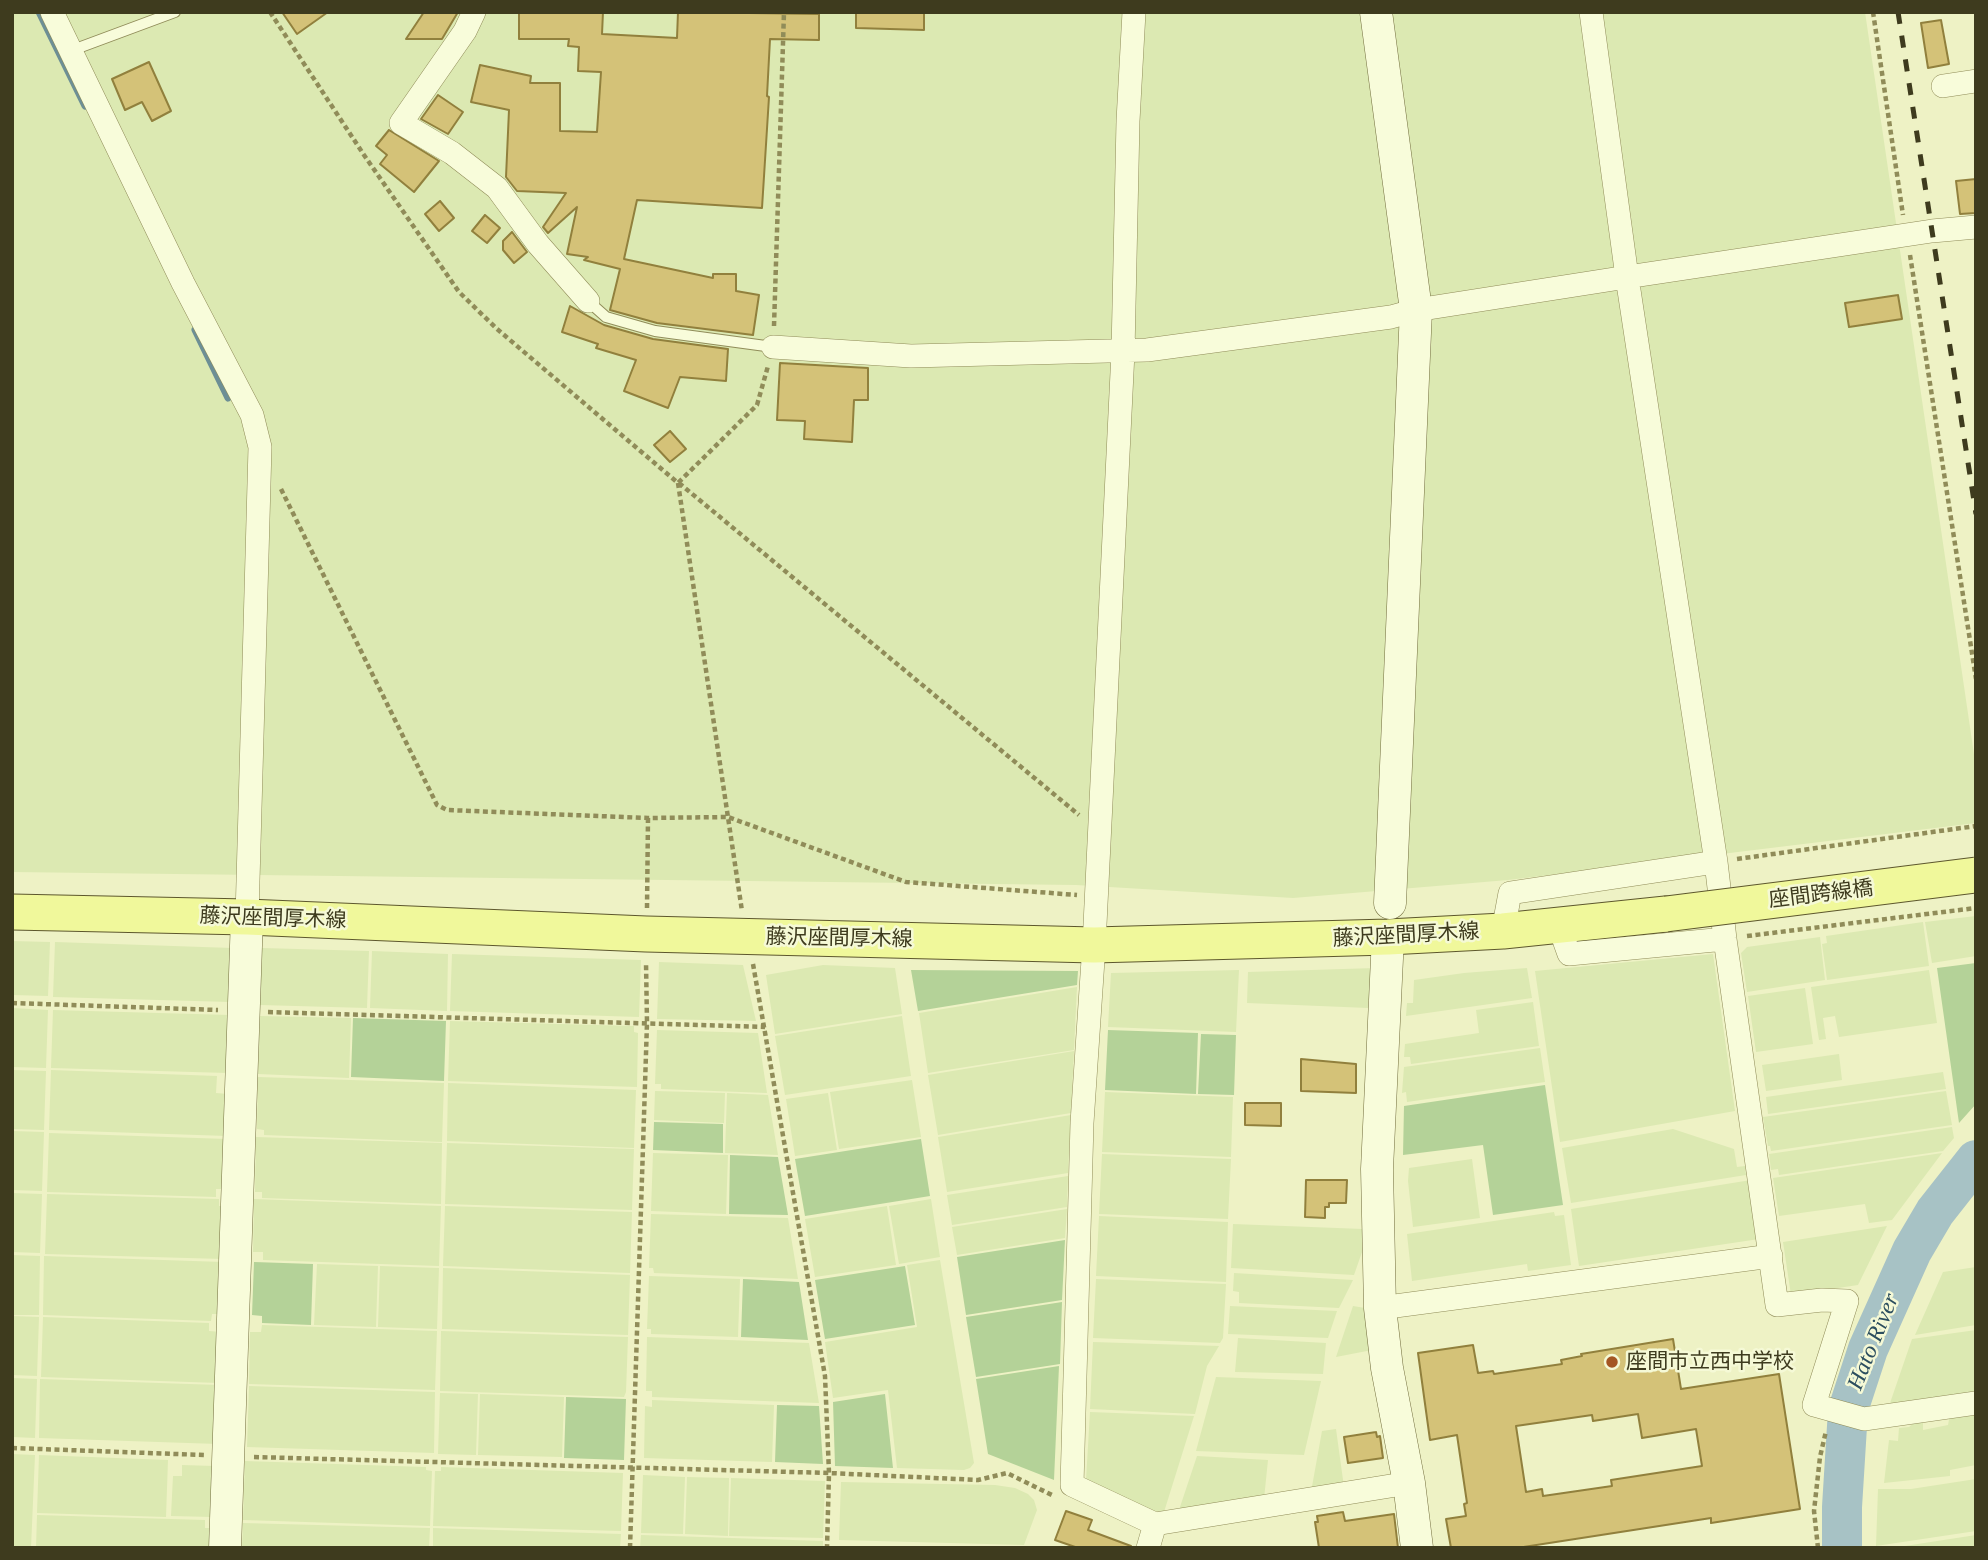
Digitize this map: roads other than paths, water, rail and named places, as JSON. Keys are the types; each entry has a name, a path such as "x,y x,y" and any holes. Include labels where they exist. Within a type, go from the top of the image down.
{"main road":[{"name":"座間跨線橋","path":"1666,914 1976,875"},
{"name":"藤沢座間厚木線","path":"12,912 247,918 646,934 1094,945 1503,931 1666,914"}],"street":[{"path":"52,12 183,283 252,415 260,447 225,1548"},
{"path":"474,12 465,31 401,123 452,153 497,187 538,244 589,301"},
{"path":"1134,12 1128,121 1124,352 1094,945 1082,1124 1072,1485 1153,1540 1409,1483"},
{"path":"1376,12 1416,310 1377,1169 1380,1308 1387,1368 1409,1483 1417,1548"},
{"path":"1591,12 1627,277 1716,862 1777,1304 1847,1301 1814,1405 1864,1419 1976,1403"},
{"path":"1943,86 1976,81"},
{"path":"773,347 911,356 1124,352 1377,319 1416,310 1627,277 1976,227"},
{"path":"1503,931 1510,893 1716,862"},
{"path":"1559,926 1569,954 1725,939"},
{"path":"1380,1308 1771,1256"}],"lane":[{"path":"70,51 175,12"},
{"path":"589,301 606,317 655,331 773,347"}],"waterway":[{"path":"39,12 85,106"},
{"path":"195,330 228,398"},
{"name":"Hato River","path":"1842,1548 1848,1410 1868,1349 1912,1251 1935,1212 1976,1160"}],"railway":[{"path":"1898,12 1976,514"}],"place":[{"name":"座間市立西中学校","path":"1612,1362"}]}
